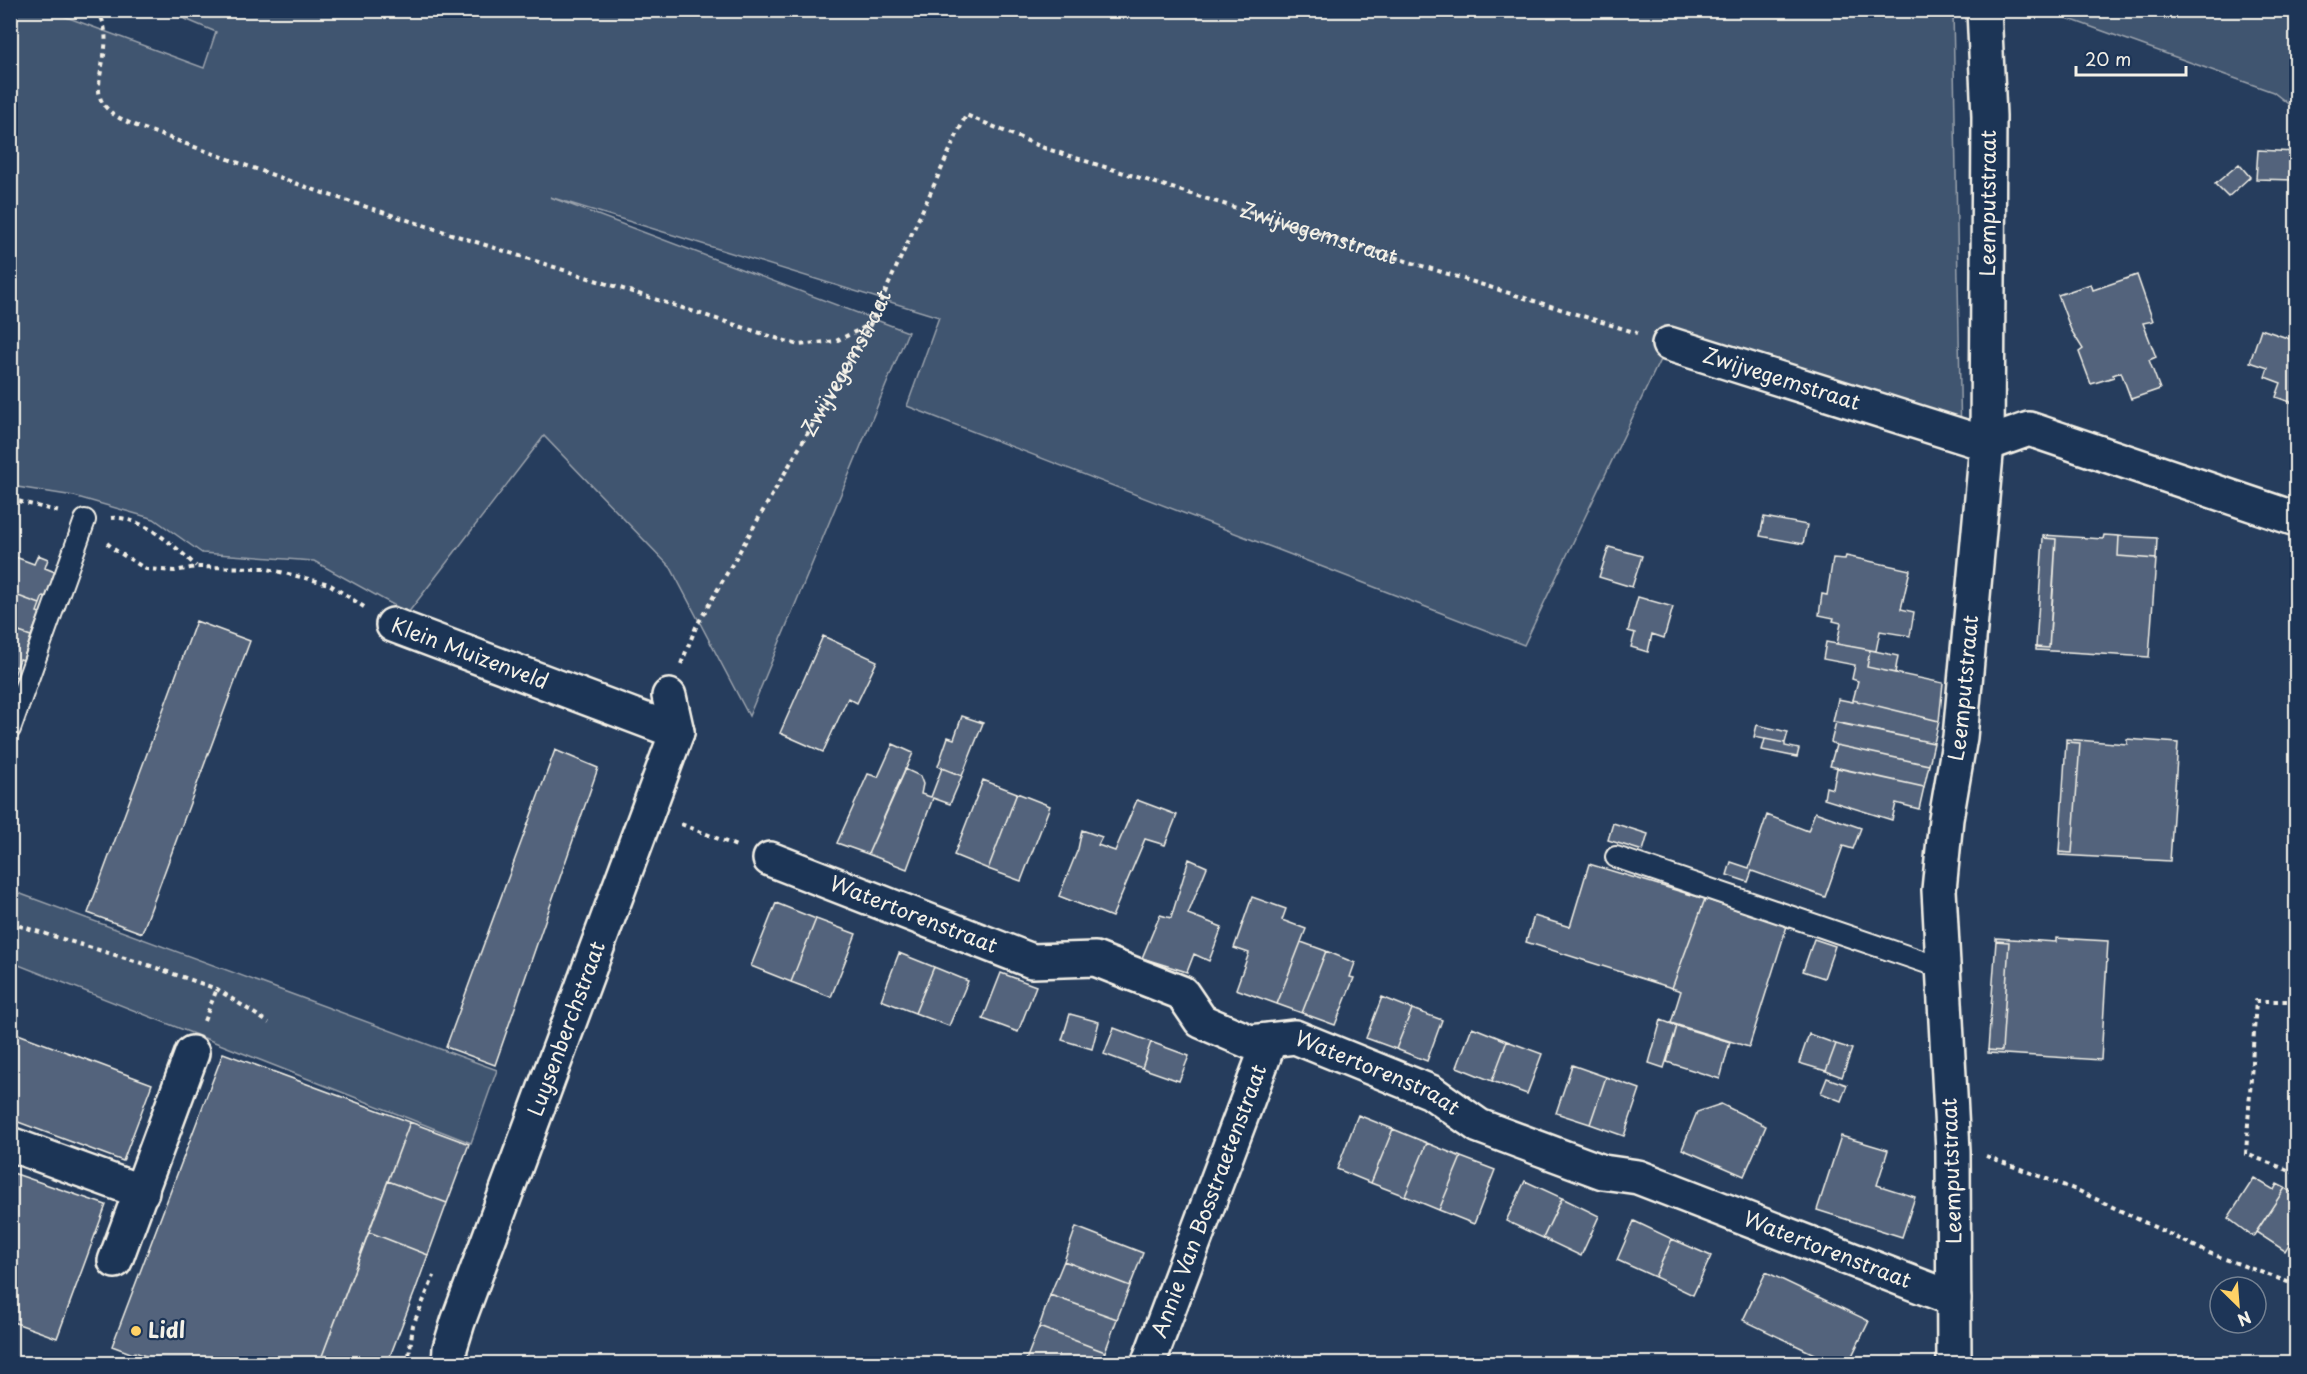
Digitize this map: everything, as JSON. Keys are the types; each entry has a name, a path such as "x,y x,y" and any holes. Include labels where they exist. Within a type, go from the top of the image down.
{"street":[{"name":"Leemputstraat","path":"1954,1364 1953,1151 1939,890 1946,819 1960,737 1987,444 1989,116 1983,10"},
{"name":"Zwijvegemstraat","path":"1669,344 1987,444"},
{"path":"1987,444 2029,429 2296,519"},
{"name":"Klein Muizenveld","path":"393,625 677,732"},
{"path":"669,696 677,732"},
{"name":"Luysenberchstraat","path":"449,1364 450,1348 458,1322 677,732"},
{"name":"Watertorenstraat","path":"770,859 1032,961 1095,959 1182,993 1201,1021 1250,1042 1295,1037 1431,1092 1479,1126 1604,1172 1638,1177 1954,1299"},
{"name":"Annie Van Bosstraetenstraat","path":"1148,1364 1270,1040"},
{"path":"115,1261 192,1053"},
{"path":"10,1144 142,1192"}],"lane":[{"path":"10,729 85,520"},
{"path":"1616,857 1942,968"}],"path":[{"path":"97,10 104,21 106,42 98,89 103,104 120,119 139,127 323,193 798,345 836,341 870,325"},
{"name":"Zwijvegemstraat","path":"669,696 696,627 870,325 966,115 1044,148 1669,344"},
{"name":"Klein Muizenveld","path":"10,500 25,502 85,520 119,517 148,528 174,546 196,567"},
{"name":"Klein Muizenveld","path":"85,520 115,550 146,569 175,571 196,567 264,568 328,585 393,625"},
{"path":"677,822 770,859"},
{"path":"10,924 217,989 269,1023"},
{"path":"2296,1001 2256,1001 2246,1154 2296,1173"},
{"path":"1953,1151 1988,1156 2079,1191 2209,1253 2296,1285"}],"shaded area":[{"path":"10,11 50,11 204,68 216,32 166,11 1953,11 1961,443 1668,343 1524,645 907,406 939,317 550,197 908,332 749,716 671,568 544,436 408,613 314,561 202,553 154,519 74,496 11,486"},
{"path":"2047,11 2296,11 2296,110 2273,92"},
{"path":"10,890 497,1070 471,1143 11,962"}],"building":[{"path":"2258,150 2296,152 2295,180 2256,179"},
{"path":"2239,164 2250,177 2228,197 2215,184"},
{"path":"2137,275 2153,321 2143,323 2156,357 2149,360 2160,389 2131,399 2121,372 2113,375 2114,377 2091,384 2079,352 2083,349 2071,330 2058,295 2091,284 2093,290"},
{"path":"2261,329 2296,341 2296,404 2276,397 2281,383 2265,377 2268,368 2250,362"},
{"path":"1764,517 1807,525 1803,544 1760,536"},
{"path":"2043,535 2103,539 2104,535 2119,536 2118,556 2156,559 2149,657 2036,650 2036,647 2049,648 2053,593 2056,539 2043,538"},
{"path":"2119,536 2157,538 2156,559 2118,556"},
{"path":"2043,538 2056,539 2049,648 2036,647"},
{"path":"1609,547 1642,556 1632,587 1599,577"},
{"path":"10,555 34,564 38,555 48,559 45,568 55,572 46,597 43,596 40,604 10,593"},
{"path":"1846,556 1910,570 1901,609 1914,612 1910,636 1880,631 1876,651 1837,644 1841,623 1833,621 1834,618 1819,615 1822,594 1827,595 1833,558 1845,559"},
{"path":"10,593 40,604 37,612 40,613 31,636 10,629"},
{"path":"1638,597 1673,607 1664,638 1652,634 1648,652 1631,647 1635,633 1628,631"},
{"path":"196,621 250,641 142,933 88,913"},
{"path":"10,629 31,636 23,660 20,659 17,667 10,665"},
{"path":"823,636 877,661 857,703 848,698 823,752 780,733"},
{"path":"1826,642 1870,650 1867,667 1943,683 1939,721 1853,700 1858,681 1852,679 1855,665 1823,659"},
{"path":"1870,650 1898,656 1895,673 1867,667"},
{"path":"10,665 17,667 14,676 17,677 10,694"},
{"path":"1838,699 1853,702 1853,700 1939,721 1934,743 1833,722"},
{"path":"962,716 983,723 962,776 938,766 948,737 954,739"},
{"path":"1836,722 1934,743 1929,765 1836,745 1831,742"},
{"path":"1757,725 1788,732 1785,743 1754,737"},
{"path":"1765,739 1785,743 1785,746 1799,749 1797,757 1762,750"},
{"path":"2066,739 2127,744 2127,739 2178,743 2170,861 2059,855 2059,852 2072,853 2080,743 2066,742"},
{"path":"2066,742 2080,743 2072,853 2059,852"},
{"path":"893,744 913,753 868,854 837,843 868,774 878,777"},
{"path":"1836,745 1929,765 1924,787 1830,766"},
{"path":"555,750 598,768 495,1065 446,1047"},
{"path":"942,768 962,776 950,804 933,798 907,869 868,854 905,769 920,776 923,784 921,794 931,797"},
{"path":"1837,768 1924,787 1919,809 1896,803 1892,820 1824,799 1826,787 1833,789"},
{"path":"983,780 1017,793 988,869 954,855"},
{"path":"1017,793 1050,806 1021,881 988,869"},
{"path":"1137,800 1177,815 1165,845 1145,839 1112,917 1059,896 1078,849 1082,830 1102,837 1098,845 1115,851"},
{"path":"1815,812 1861,828 1853,849 1843,846 1825,897 1752,871 1748,882 1727,875 1731,862 1749,868 1767,815 1808,831"},
{"path":"1613,823 1648,834 1643,851 1608,840"},
{"path":"1189,859 1207,867 1188,914 1222,927 1209,961 1194,954 1187,972 1142,958 1160,915 1171,918"},
{"path":"1589,864 1705,899 1672,988 1526,942 1534,916 1570,927"},
{"path":"1252,897 1286,909 1282,920 1306,929 1277,1004 1236,989 1249,953 1234,948"},
{"path":"1705,899 1787,926 1749,1047 1671,1023 1681,991 1672,988"},
{"path":"776,903 816,919 791,982 751,966"},
{"path":"816,919 856,934 831,997 791,982"},
{"path":"1996,938 2056,942 2056,938 2108,941 2101,1060 1988,1053 1988,1050 2002,1051 2009,942 1996,941"},
{"path":"1814,939 1835,946 1824,978 1803,971"},
{"path":"1996,941 2009,942 2002,1051 1988,1050"},
{"path":"1301,942 1326,951 1302,1013 1277,1004"},
{"path":"1326,951 1355,963 1350,977 1354,978 1335,1025 1302,1013"},
{"path":"899,953 934,967 915,1013 881,1000"},
{"path":"934,967 968,981 949,1026 915,1013"},
{"path":"1001,973 1036,986 1018,1032 983,1019"},
{"path":"1382,997 1412,1009 1396,1049 1366,1038"},
{"path":"1412,1009 1442,1020 1427,1061 1396,1049"},
{"path":"1070,1014 1099,1022 1092,1049 1062,1040"},
{"path":"1661,1020 1677,1026 1664,1068 1649,1063"},
{"path":"1677,1026 1730,1042 1720,1079 1667,1062"},
{"path":"1472,1027 1507,1041 1492,1081 1457,1067"},
{"path":"1114,1028 1151,1042 1142,1068 1104,1054"},
{"path":"10,1031 152,1084 123,1161 10,1119"},
{"path":"1809,1034 1836,1044 1826,1071 1799,1063"},
{"path":"1507,1041 1542,1054 1527,1094 1492,1081"},
{"path":"1151,1042 1189,1056 1179,1081 1142,1068"},
{"path":"1836,1044 1852,1049 1842,1077 1826,1071"},
{"path":"223,1053 410,1122 319,1364 167,1364 112,1346"},
{"path":"1572,1065 1606,1077 1590,1124 1556,1113"},
{"path":"1606,1077 1640,1089 1624,1136 1590,1124"},
{"path":"1827,1078 1847,1085 1841,1101 1821,1093"},
{"path":"1721,1104 1766,1126 1744,1176 1682,1149 1697,1112"},
{"path":"1358,1115 1393,1129 1371,1183 1337,1169"},
{"path":"410,1122 469,1144 447,1203 388,1181"},
{"path":"1393,1129 1427,1143 1405,1196 1371,1183"},
{"path":"1841,1136 1888,1150 1877,1185 1915,1197 1902,1237 1817,1210"},
{"path":"1427,1143 1461,1157 1439,1210 1405,1196"},
{"path":"1461,1157 1495,1170 1474,1224 1439,1210"},
{"path":"10,1172 106,1205 57,1338 10,1321"},
{"path":"2254,1178 2274,1190 2277,1184 2285,1188 2253,1237 2228,1218"},
{"path":"388,1181 447,1203 428,1255 369,1232"},
{"path":"1525,1181 1562,1198 1543,1238 1506,1221"},
{"path":"2285,1188 2296,1196 2296,1233 2285,1251 2256,1232"},
{"path":"1562,1198 1599,1216 1581,1256 1543,1238"},
{"path":"1634,1221 1672,1239 1655,1277 1617,1260"},
{"path":"1076,1227 1143,1253 1130,1286 1064,1261"},
{"path":"369,1232 428,1255 415,1291 387,1364 319,1364"},
{"path":"2296,1233 2296,1249 2289,1244"},
{"path":"1672,1239 1711,1256 1693,1295 1655,1277"},
{"path":"1064,1261 1130,1286 1117,1319 1050,1295"},
{"path":"1766,1272 1869,1321 1848,1364 1835,1364 1743,1320"},
{"path":"1050,1295 1117,1319 1105,1352 1039,1327"},
{"path":"1039,1327 1105,1352 1100,1364 1035,1364 1026,1360"}],"place":[{"name":"Lidl","path":"136,1331"}]}
